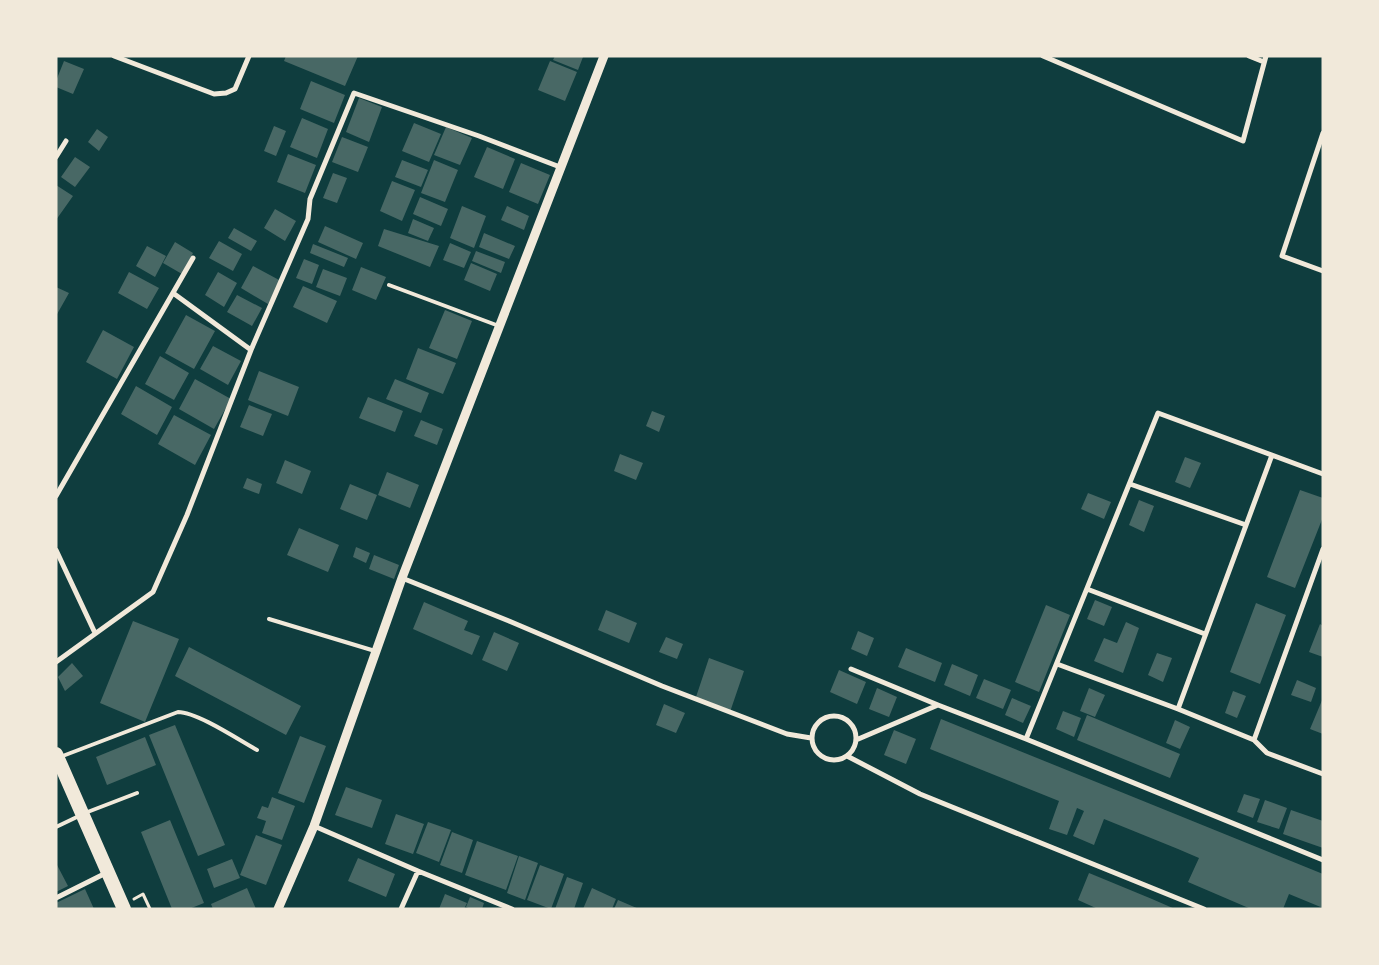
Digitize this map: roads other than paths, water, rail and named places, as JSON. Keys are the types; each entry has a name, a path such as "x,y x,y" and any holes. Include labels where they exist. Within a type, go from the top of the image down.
{"highway":[{"path":"57,756 124,909"}],"street":[{"path":"114,56 214,94 226,93 236,89 249,56"},
{"path":"278,909 314,826 402,578 604,56"},
{"path":"1043,56 1243,141 1266,56"},
{"path":"1249,56 1264,62"},
{"path":"56,662 153,592 187,515 251,350 308,219 310,199 354,93 479,136 560,167"},
{"path":"1323,133 1282,256 1323,271"},
{"path":"56,157 66,141"},
{"path":"56,496 193,258"},
{"path":"173,293 251,350"},
{"path":"1026,739 1158,413 1323,474"},
{"path":"1178,709 1272,454"},
{"path":"1130,484 1246,525"},
{"path":"1254,740 1323,549"},
{"path":"56,550 95,633"},
{"path":"402,578 662,686 787,734 811,738"},
{"path":"1087,589 1205,634"},
{"path":"1057,664 1178,709 1254,740 1267,753 1323,774"},
{"path":"851,669 1323,860"},
{"path":"856,740 938,705"},
{"path":"830,716 840,716 849,721 855,730 856,740 855,746 848,756 840,760 832,760 824,758 817,753 812,746 811,738 813,728 820,720 830,716"},
{"path":"848,756 920,794 1204,909"},
{"path":"314,826 512,909"},
{"path":"401,909 418,871"},
{"path":"56,898 108,872"}],"lane":[{"path":"388,285 500,327"},
{"path":"269,619 376,651"},
{"path":"57,756 178,712 184,712 196,717 257,750"},
{"path":"56,828 83,814 137,793"}]}
